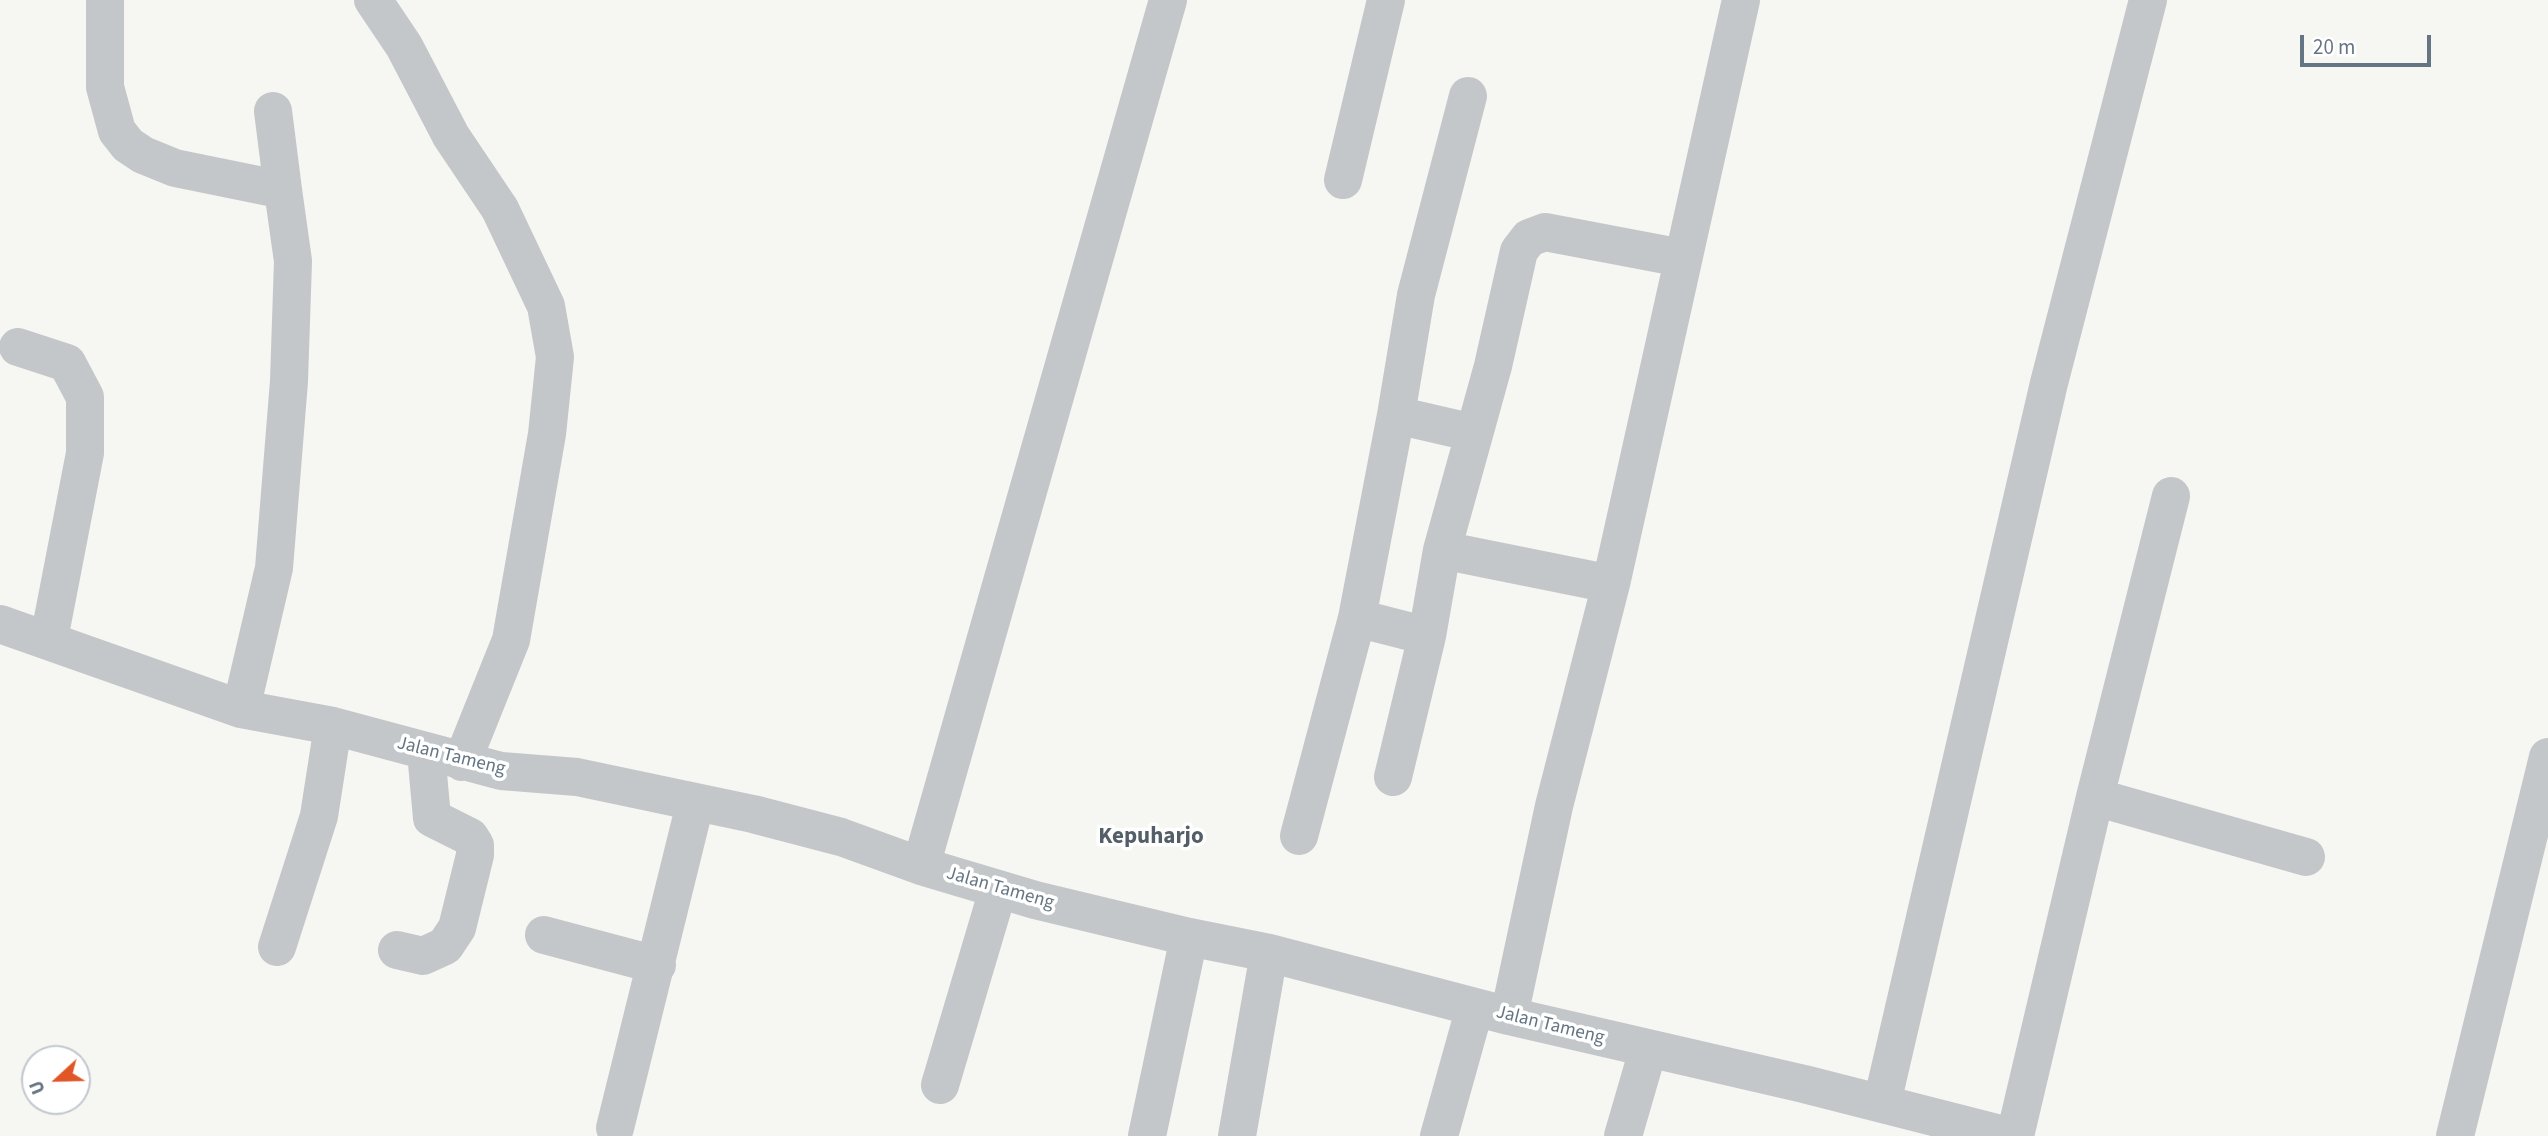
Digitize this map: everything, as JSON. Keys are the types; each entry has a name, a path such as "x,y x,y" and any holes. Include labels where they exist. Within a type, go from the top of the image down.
{"street":[{"path":"104,0 105,88 117,131 128,145 143,155 175,168 283,190"},
{"path":"373,0 404,46 451,136 500,209 546,306 555,357 547,434 511,640 444,757 432,818 470,837 475,845 475,855 457,928 445,946 423,956 397,950"},
{"path":"920,866 1168,0"},
{"path":"1342,180 1386,0"},
{"path":"1439,1136 1492,1012 1554,806 1611,584 1741,0"},
{"path":"1882,1103 2052,370 2148,0"},
{"path":"1299,836 1357,618 1416,295 1468,96"},
{"path":"241,709 274,568 289,382 293,261 273,111"},
{"path":"1394,777 1427,636 1442,550 1519,251 1529,238 1545,232 1682,258"},
{"path":"18,347 67,363 85,397 85,453 49,639"},
{"path":"1396,415 1474,433"},
{"path":"2015,1136 2095,797 2171,496"},
{"path":"1442,550 1611,584"},
{"path":"1357,618 1427,636"},
{"name":"Jalan Tameng","path":"0,624 49,639 241,709 333,726 501,771 577,777 695,804 754,814 841,837 920,866 998,890 1189,937 1269,953 1648,1050 1882,1103 1960,1130 2008,1136"},
{"path":"277,947 319,816 333,726"},
{"path":"2455,1136 2548,757"},
{"path":"2095,797 2306,857"},
{"path":"615,1128 695,804"},
{"path":"940,1085 998,890"},
{"path":"544,936 657,965"},
{"path":"1147,1136 1189,937"},
{"path":"1237,1136 1269,953"},
{"path":"1623,1136 1648,1050"}],"district":[{"name":"Kepuharjo","path":"1151,838"}]}
